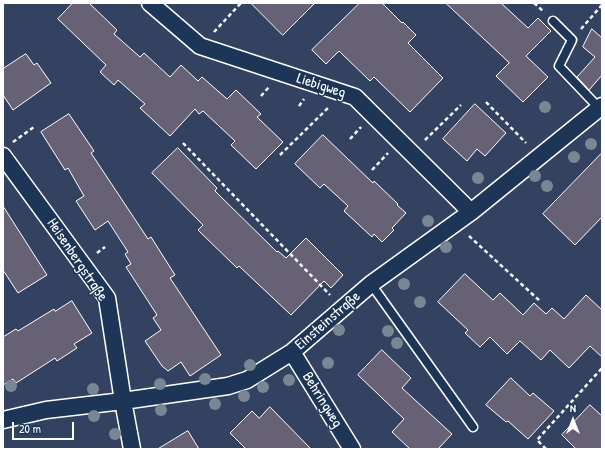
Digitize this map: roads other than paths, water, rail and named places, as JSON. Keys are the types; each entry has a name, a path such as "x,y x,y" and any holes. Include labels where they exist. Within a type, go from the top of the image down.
{"street":[{"name":"Liebigweg","path":"150,3 200,46 355,98 470,212"},
{"name":"Einsteinstraße","path":"3,420 46,410 228,386 247,380 292,352 371,284 456,223 601,107"},
{"name":"Heisenbergstraße","path":"6,151 107,298 132,449"},
{"name":"Behringweg","path":"292,352 352,449"}],"lane":[{"path":"553,21 572,40 559,66 601,107"},
{"path":"371,284 473,426"}]}
